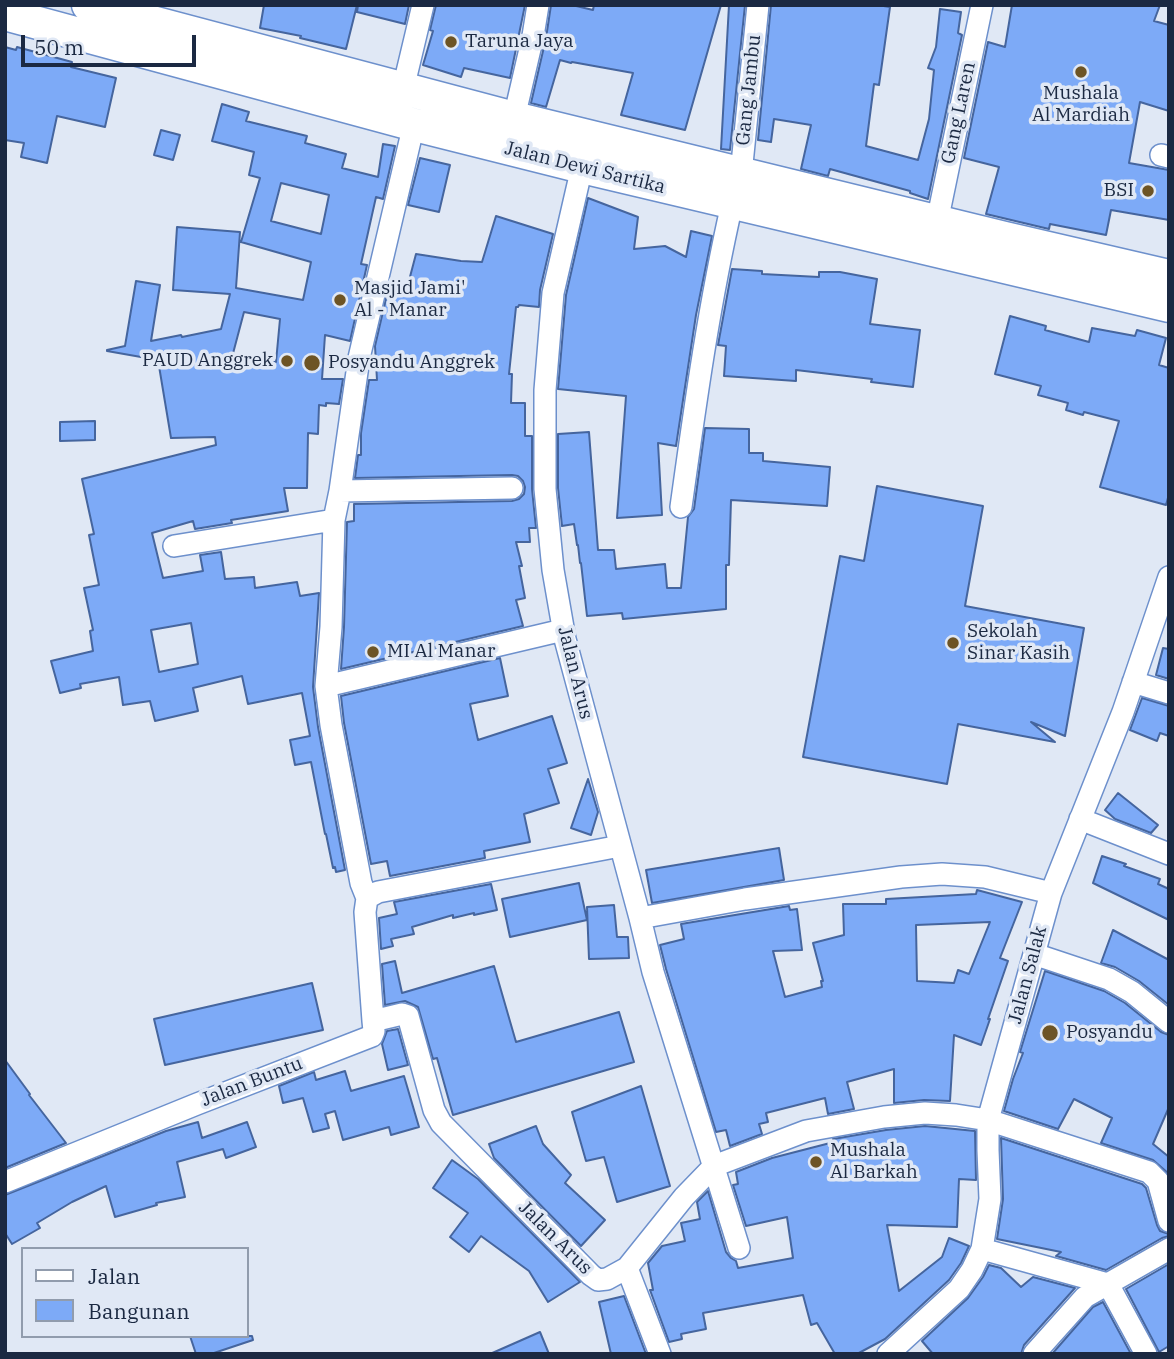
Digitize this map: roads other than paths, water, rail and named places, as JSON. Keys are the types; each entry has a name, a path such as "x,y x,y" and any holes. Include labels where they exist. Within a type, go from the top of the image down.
{"main road":[{"name":"Jalan Dewi Sartika","path":"88,5 163,15 403,89 514,118 737,189 1169,306"},
{"name":"Jalan Dewi Sartika","path":"5,14 582,167 937,222 1169,276"}],"street":[{"path":"403,89 423,5"},
{"path":"514,118 538,5"},
{"name":"Gang Jambu","path":"681,507 724,239 737,189 758,5"},
{"name":"Gang Laren","path":"937,222 982,5"},
{"path":"373,1021 365,912 368,898 361,884 326,686 331,627 334,520 359,358 414,124"},
{"name":"Jalan Arus","path":"582,167 553,293 545,390 545,489 553,570 564,630 653,972 739,1248"},
{"path":"340,491 512,488"},
{"path":"174,546 334,520"},
{"name":"Jalan Salak","path":"888,1354 959,1289 982,1249 990,1199 988,1120 1034,954 1051,893 1123,712 1169,577"},
{"path":"326,686 564,630"},
{"path":"1133,682 1169,693"},
{"path":"1080,819 1169,854"},
{"path":"368,898 378,892 620,846"},
{"path":"640,918 745,899 901,877 942,874 985,877 1051,893"},
{"path":"1034,954 1109,979 1132,992 1169,1022"},
{"name":"Jalan Arus","path":"373,1021 402,1014 408,1016 434,1110 441,1123 591,1275 598,1280 607,1279 626,1268"},
{"name":"Jalan Buntu","path":"5,1182 372,1036 373,1021"},
{"path":"660,1354 626,1268 684,1197 714,1166 806,1131 884,1117 925,1113 988,1120 1149,1172 1158,1181 1169,1221"},
{"path":"982,1249 1108,1284 1146,1354"},
{"path":"1034,1354 1085,1297 1169,1249"}],"place":[{"name":"Taruna Jaya","path":"451,42"},
{"name":"Mushala Al Mardiah","path":"1081,72"},
{"name":"BSI","path":"1148,191"},
{"name":"Masjid Jami' Al - Manar","path":"340,300"},
{"name":"PAUD Anggrek","path":"287,361"},
{"name":"Posyandu Anggrek","path":"312,363"},
{"name":"Sekolah Sinar Kasih","path":"953,643"},
{"name":"MI Al Manar","path":"373,652"},
{"name":"Posyandu","path":"1050,1033"},
{"name":"Mushala Al Barkah","path":"816,1162"}]}
